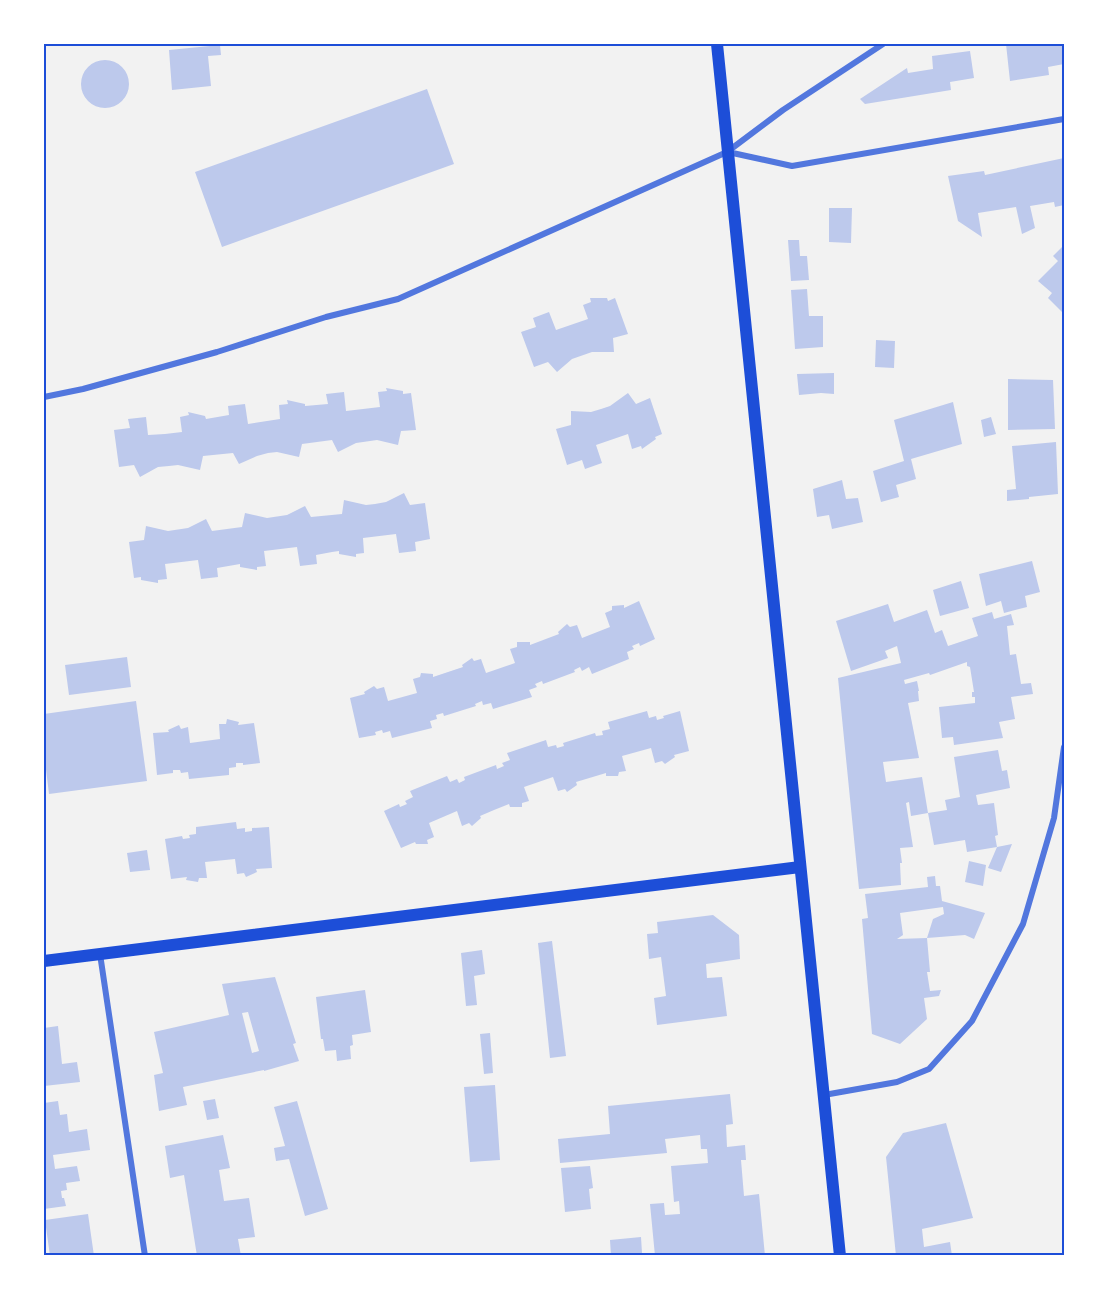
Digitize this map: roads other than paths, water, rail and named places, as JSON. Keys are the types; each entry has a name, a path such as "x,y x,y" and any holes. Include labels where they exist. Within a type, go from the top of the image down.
{"main road":[{"path":"717,44 840,1256"},
{"path":"44,962 800,867"}],"street":[{"path":"44,397 83,389 217,352 326,317 398,299 727,152 783,110 883,44"},
{"path":"727,152 792,166 1065,119"},
{"path":"824,1095 897,1082 929,1069 972,1021 1023,924 1054,819 1065,747"},
{"path":"100,954 145,1256"}]}
